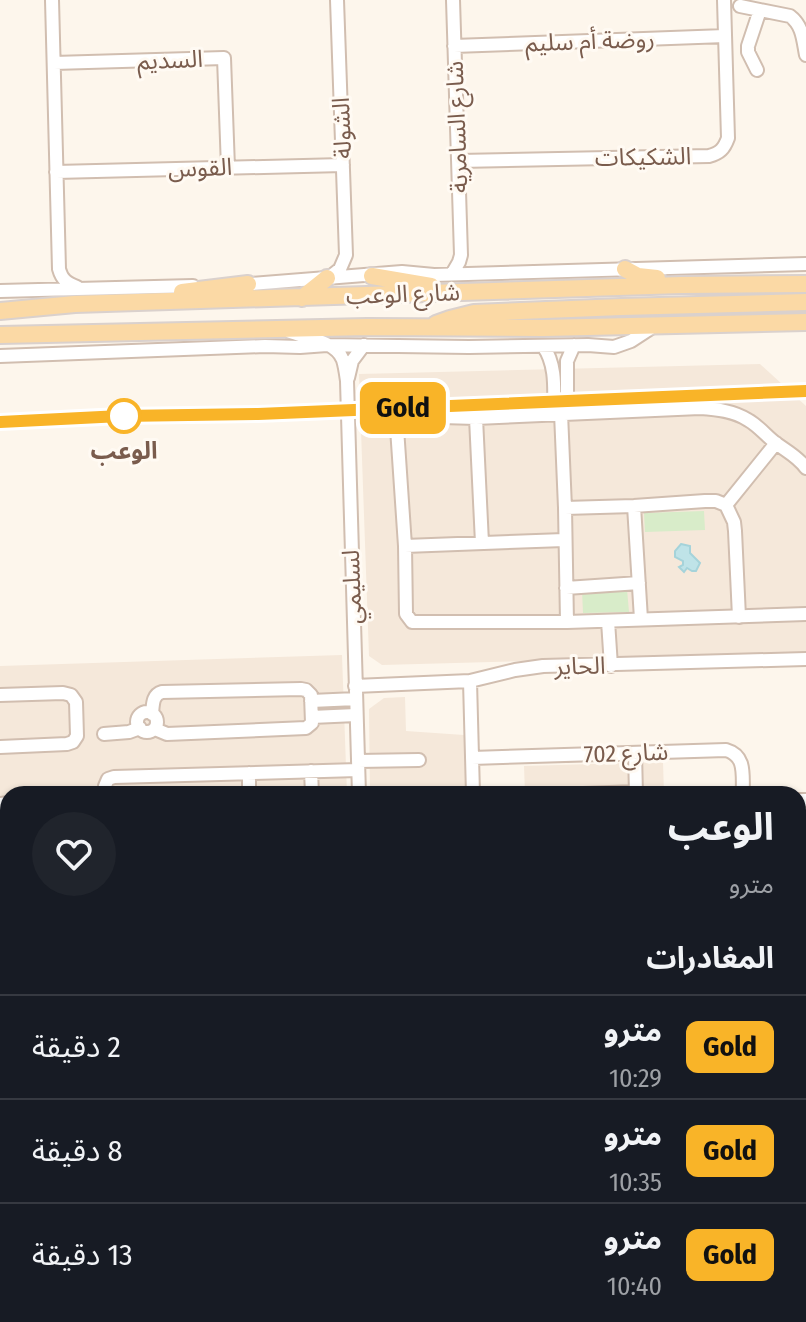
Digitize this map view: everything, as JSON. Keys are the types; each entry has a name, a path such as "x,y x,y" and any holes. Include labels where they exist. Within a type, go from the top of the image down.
{"main road":[{"path":"625,269 638,276 682,285"},
{"path":"372,276 464,292"},
{"path":"302,298 327,278"},
{"name":"شارع الوعب","path":"0,311 77,296 302,298 802,282"},
{"path":"77,296 248,284"},
{"path":"427,329 474,313 806,302"},
{"name":"شارع الوعب","path":"0,335 806,322"},
{"path":"770,323 806,329"}],"street":[{"path":"52,0 59,269 77,296"},
{"name":"الشولة","path":"337,0 346,255"},
{"name":"شارع السامرية","path":"452,274 461,255 453,0"},
{"path":"730,4 790,16 801,31 806,55"},
{"name":"الشكيكات","path":"459,161 709,156 718,153 723,150 728,138 725,36 730,4"},
{"path":"757,70 748,46 760,10"},
{"name":"روضة أم سليم","path":"454,46 725,36"},
{"name":"السديم","path":"54,63 224,58 228,168"},
{"name":"القوس","path":"56,172 343,165"},
{"path":"346,255 355,270 372,276"},
{"path":"327,278 340,269 346,255"},
{"path":"461,255 468,268 477,274"},
{"name":"شارع الوعب","path":"248,284 402,272 424,275 477,274 806,264"},
{"path":"39,289 53,282 59,269"},
{"name":"شارع الوعب","path":"0,291 39,289 77,296"},
{"name":"شارع الوعب","path":"0,356 327,345 609,347 620,346 658,324"},
{"path":"282,330 327,345"},
{"name":"لسليمي","path":"327,345 342,357 347,381 359,786"},
{"name":"لسليمي","path":"347,381 352,361 364,345"},
{"path":"567,622 561,413 566,365 574,345"},
{"path":"543,346 552,366 561,413"},
{"path":"806,468 750,421 715,409 476,418 407,416 398,424 406,614 409,621 567,622 806,614"},
{"path":"476,418 482,543"},
{"path":"726,505 776,443"},
{"path":"565,508 705,501 726,505 734,522 739,617"},
{"path":"634,506 641,619"},
{"path":"405,546 564,540"},
{"path":"566,588 639,583"},
{"path":"608,621 611,666"},
{"name":"الحاير","path":"355,686 470,681 543,666 806,659"},
{"path":"470,681 473,786"},
{"path":"152,714 140,716 138,722 145,732 155,729 167,734 306,728 311,725 311,701 309,692 301,689 158,693 154,698 152,714 157,723 155,729"},
{"path":"0,695 71,695 76,702 77,736 67,744 0,747"},
{"path":"311,701 356,699"},
{"path":"312,717 356,715"},
{"path":"104,734 140,728"},
{"name":"شارع 702","path":"472,758 730,751 738,755 742,762 743,786"},
{"path":"635,753 636,786"},
{"path":"105,786 108,779 114,777 311,771 419,760"},
{"path":"311,771 312,786"},
{"path":"249,773 249,786"}],"shaded area":[{"path":"760,364 806,406 806,653 382,665 369,656 359,374"},
{"path":"342,655 347,786 0,786 0,666"},
{"path":"405,697 406,731 464,735 467,786 370,786 369,709 384,698"},
{"path":"663,762 664,786 525,786 524,766"}],"green space":[{"path":"704,511 705,530 645,532 644,513"},
{"path":"627,589 629,612 583,613 582,590"}],"water":[{"path":"681,544 690,546 690,553 700,563 696,571 687,568 684,572 679,567 683,561 675,557 675,551"}],"metro line":[{"name":"Gold","path":"0,422 806,391"}],"place":[{"name":"الوعب","path":"124,416"}]}
